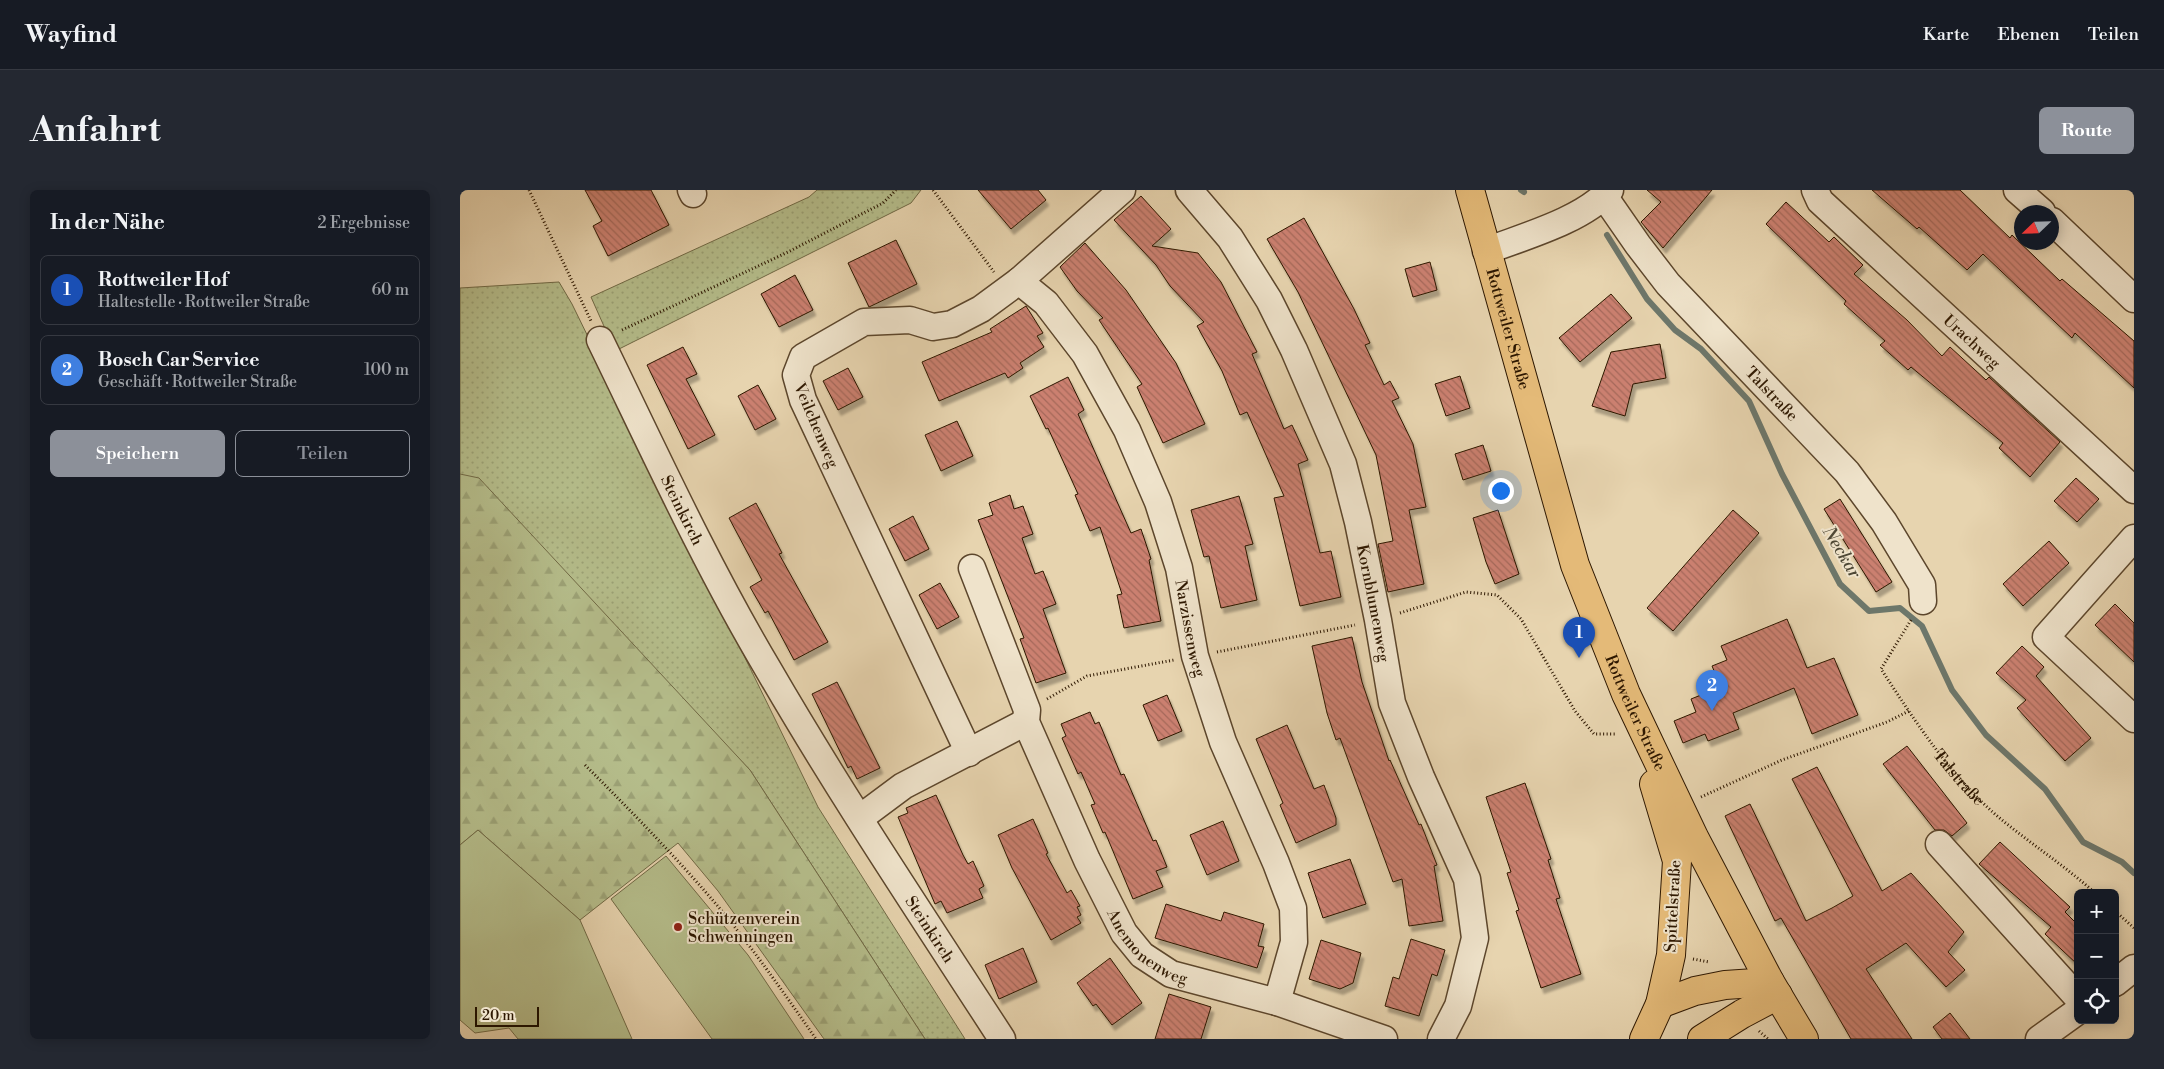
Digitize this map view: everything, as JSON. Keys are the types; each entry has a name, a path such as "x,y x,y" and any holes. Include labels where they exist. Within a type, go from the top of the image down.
{"main road":[{"name":"Rottweiler Straße","path":"1470,190 1575,565 1626,694 1694,836 1774,988 1804,1039"},
{"name":"Spittelstraße","path":"1626,694 1677,861 1670,955 1660,1004 1644,1039"},
{"path":"1660,1004 1695,991 1724,985 1774,988"},
{"path":"1702,1039 1742,1014 1774,988"}],"street":[{"name":"Veilchenweg","path":"969,752 803,400 796,375 803,357 864,322 910,320 934,327 952,324 981,309 1013,286 1122,190"},
{"name":"Kornblumenweg","path":"1189,190 1230,238 1269,300 1294,350 1343,464 1358,522 1378,620 1392,703 1421,777 1466,879 1475,938 1458,1006 1441,1039"},
{"name":"Urachweg","path":"1815,190 1820,201 2134,490"},
{"path":"1486,251 1563,222 1607,193"},
{"name":"Talstraße","path":"1607,193 1638,245 1668,284 1847,472 1884,522 1922,585 1923,600"},
{"path":"2059,229 2134,300"},
{"name":"Narzissenweg","path":"1013,286 1046,303 1085,354 1126,430 1158,502 1179,568 1195,656 1223,742 1276,863 1293,908 1294,942 1277,1002"},
{"name":"Steinkirch","path":"600,340 699,545 768,669 860,818 1002,1039"},
{"path":"2134,538 2046,636 2134,719"},
{"path":"860,818 903,786 969,752 1027,716 972,568"},
{"name":"Anemonenweg","path":"1027,716 1087,860 1124,933 1142,955 1171,974 1277,1002 1384,1039"},
{"path":"1939,844 2074,994"},
{"path":"2119,979 2134,968"},
{"path":"2039,1039 2074,1014"}],"path":[{"path":"529,190 600,340 788,252 883,203 896,190"},
{"path":"933,190 1013,286"},
{"path":"1027,716 1087,676 1378,620 1466,592 1497,595 1521,619 1575,711 1594,734 1616,734"},
{"name":"Talstraße","path":"1904,632 1881,669 1951,770 1995,814 2090,889"},
{"path":"1698,799 1782,760 1887,722 1909,711"},
{"path":"584,766 618,799 715,903 771,974 816,1039"},
{"path":"2119,915 2134,928"},
{"path":"1685,958 1710,962 1714,968"}],"green space":[{"path":"817,190 921,190 911,203 615,351 591,297 809,197"},
{"path":"559,282 572,304 818,807 965,1039 925,1039 750,770 460,474 460,288"},
{"path":"460,474 479,478 750,770 925,1039 824,1039 718,891 678,843 580,920 478,830 460,845"},
{"path":"478,830 580,920 632,1039 518,1039 509,1028 475,1033 460,1020 460,845"},
{"name":"Schützenverein Schwenningen","path":"666,856 748,955 804,1039 712,1039 611,899"}],"building":[{"path":"585,190 651,190 669,225 608,256 593,226 602,221"},
{"path":"978,190 1038,190 1046,200 1011,229"},
{"path":"1647,190 1712,190 1663,248 1641,222 1661,202"},
{"path":"1872,190 1960,190 2010,238 2012,235 2014,237 2014,250 2028,250 2060,281 2062,279 2134,341 2134,388 2075,333 2072,338 1983,254 1967,270 1919,227 1917,229"},
{"path":"1141,196 1171,229 1152,246 1198,253 1221,282 1257,352 1252,354 1284,429 1292,425 1308,460 1298,464 1320,553 1331,551 1341,597 1300,606 1274,498 1284,496 1247,412 1240,415 1222,371 1197,326 1204,322 1170,286 1156,265 1114,220"},
{"path":"1786,202 1829,242 1834,237 1863,265 1854,274 1907,320 1942,356 1950,347 1986,380 1989,377 2060,442 2030,477 1999,448 2003,443 1911,367 1908,370 1880,345 1885,341 1844,304 1846,301 1766,224"},
{"path":"1304,218 1354,309 1370,343 1365,345 1384,385 1390,381 1399,398 1392,401 1413,444 1426,507 1409,510 1424,584 1388,592 1378,544 1393,541 1376,455 1298,292 1267,239"},
{"path":"896,240 917,284 869,307 848,263"},
{"path":"1085,243 1126,290 1176,363 1205,424 1163,443 1137,387 1142,384 1099,320 1103,318 1077,291 1060,267"},
{"path":"1430,262 1437,290 1413,297 1405,269"},
{"path":"795,275 813,310 779,327 761,294"},
{"path":"1611,294 1632,318 1580,362 1559,338"},
{"path":"1026,306 1043,333 1037,336 1044,347 1020,363 1023,368 1008,378 1005,373 939,401 922,362 992,332 990,329"},
{"path":"1660,344 1666,378 1633,384 1625,416 1592,406 1611,352"},
{"path":"683,347 697,374 686,379 715,435 688,449 647,365"},
{"path":"848,368 863,397 838,410 823,381"},
{"path":"1460,376 1470,408 1446,416 1435,384"},
{"path":"1068,377 1084,410 1078,414 1131,533 1141,529 1151,559 1149,560 1161,621 1124,628 1117,595 1122,594 1100,527 1090,531 1075,495 1078,494 1048,428 1046,429 1030,396"},
{"path":"758,385 776,419 755,430 738,396"},
{"path":"957,421 973,456 941,471 925,435"},
{"path":"1483,445 1491,471 1463,480 1455,454"},
{"path":"2076,478 2099,499 2077,522 2054,501"},
{"path":"1010,495 1014,509 1023,506 1033,534 1022,538 1035,574 1043,571 1056,604 1043,609 1066,673 1036,683 1020,639 1024,638 978,520 993,515 989,503"},
{"path":"1239,496 1253,544 1245,546 1257,600 1221,608 1209,556 1204,557 1191,510"},
{"path":"1840,499 1892,582 1876,592 1824,509"},
{"path":"756,503 782,553 779,554 828,642 794,660 768,611 765,613 750,587 762,580 729,518"},
{"path":"1498,510 1519,574 1495,584 1486,562 1473,518"},
{"path":"1733,510 1759,533 1673,631 1647,608"},
{"path":"913,516 929,549 905,561 889,529"},
{"path":"2049,541 2069,563 2023,606 2003,584"},
{"path":"940,583 959,617 937,629 919,595"},
{"path":"2115,604 2134,623 2134,662 2095,625"},
{"path":"1787,619 1807,668 1834,658 1858,715 1812,734 1794,688 1733,713 1739,729 1708,741 1705,734 1683,743 1674,721 1696,712 1691,699 1721,687 1712,666 1727,660 1721,646"},
{"path":"1352,637 1362,682 1389,761 1419,825 1421,824 1437,865 1434,866 1443,921 1409,926 1402,879 1393,882 1340,738 1336,740 1327,713 1312,646"},
{"path":"2022,646 2044,667 2036,676 2091,738 2065,761 2017,708 2026,700 1996,673"},
{"path":"837,682 880,768 857,779 851,766 848,768 812,694"},
{"path":"1167,695 1182,731 1158,741 1143,705"},
{"path":"1090,712 1095,724 1099,722 1121,775 1124,774 1153,841 1156,840 1167,867 1156,871 1163,887 1133,899 1105,832 1103,833 1091,805 1095,804 1081,772 1078,774 1062,738 1066,736 1061,724"},
{"path":"1287,725 1314,789 1324,785 1336,818 1336,825 1296,843 1280,805 1283,803 1256,739"},
{"path":"1907,746 1967,823 1952,836 1944,830 1935,830 1883,764"},
{"path":"1817,767 1882,891 1911,873 1964,932 1948,952 1965,970 1946,987 1906,943 1866,969 1912,1039 1851,1039 1781,918 1775,921 1725,816 1750,804 1806,921 1832,908 1853,896 1792,779"},
{"path":"1525,783 1551,859 1548,860 1560,898 1556,899 1581,974 1541,988 1516,911 1519,910 1507,873 1511,872 1486,797"},
{"path":"936,795 963,855 968,864 973,861 984,886 979,889 983,898 947,913 941,901 935,904 898,817 908,813 906,808"},
{"path":"1033,819 1048,853 1046,854 1067,893 1071,890 1080,906 1077,907 1081,915 1077,917 1081,923 1051,940 1012,868 998,835"},
{"path":"1223,821 1239,861 1207,875 1190,835"},
{"path":"2000,842 2070,907 2065,912 2074,921 2074,961 2045,934 2051,927 1979,864"},
{"path":"1350,859 1366,904 1323,918 1308,873"},
{"path":"1166,904 1221,921 1224,912 1264,924 1258,946 1264,947 1257,968 1155,938"},
{"path":"1411,939 1445,950 1437,976 1432,974 1419,1016 1385,1006 1393,977 1399,979"},
{"path":"1321,940 1361,953 1353,983 1340,989 1309,979"},
{"path":"1023,948 1037,982 999,999 985,965"},
{"path":"1110,958 1142,1003 1112,1025 1096,1004 1093,1006 1077,983"},
{"path":"1169,994 1211,1007 1201,1039 1155,1039"},
{"path":"1950,1013 1970,1039 1942,1039 1933,1027"}],"waterway":[{"name":"Neckar","path":"1607,235 1647,299 1675,330 1701,349 1749,401 1782,474 1840,584 1869,611 1900,608 1922,626 1952,690 1986,735 2045,789 2083,842 2122,862 2134,873"}],"place":[{"name":"Rottweiler Hof","path":"1579,658"},
{"name":"Bosch Car Service","path":"1712,711"},
{"name":"Schützenverein Schwenningen","path":"678,927"}]}
